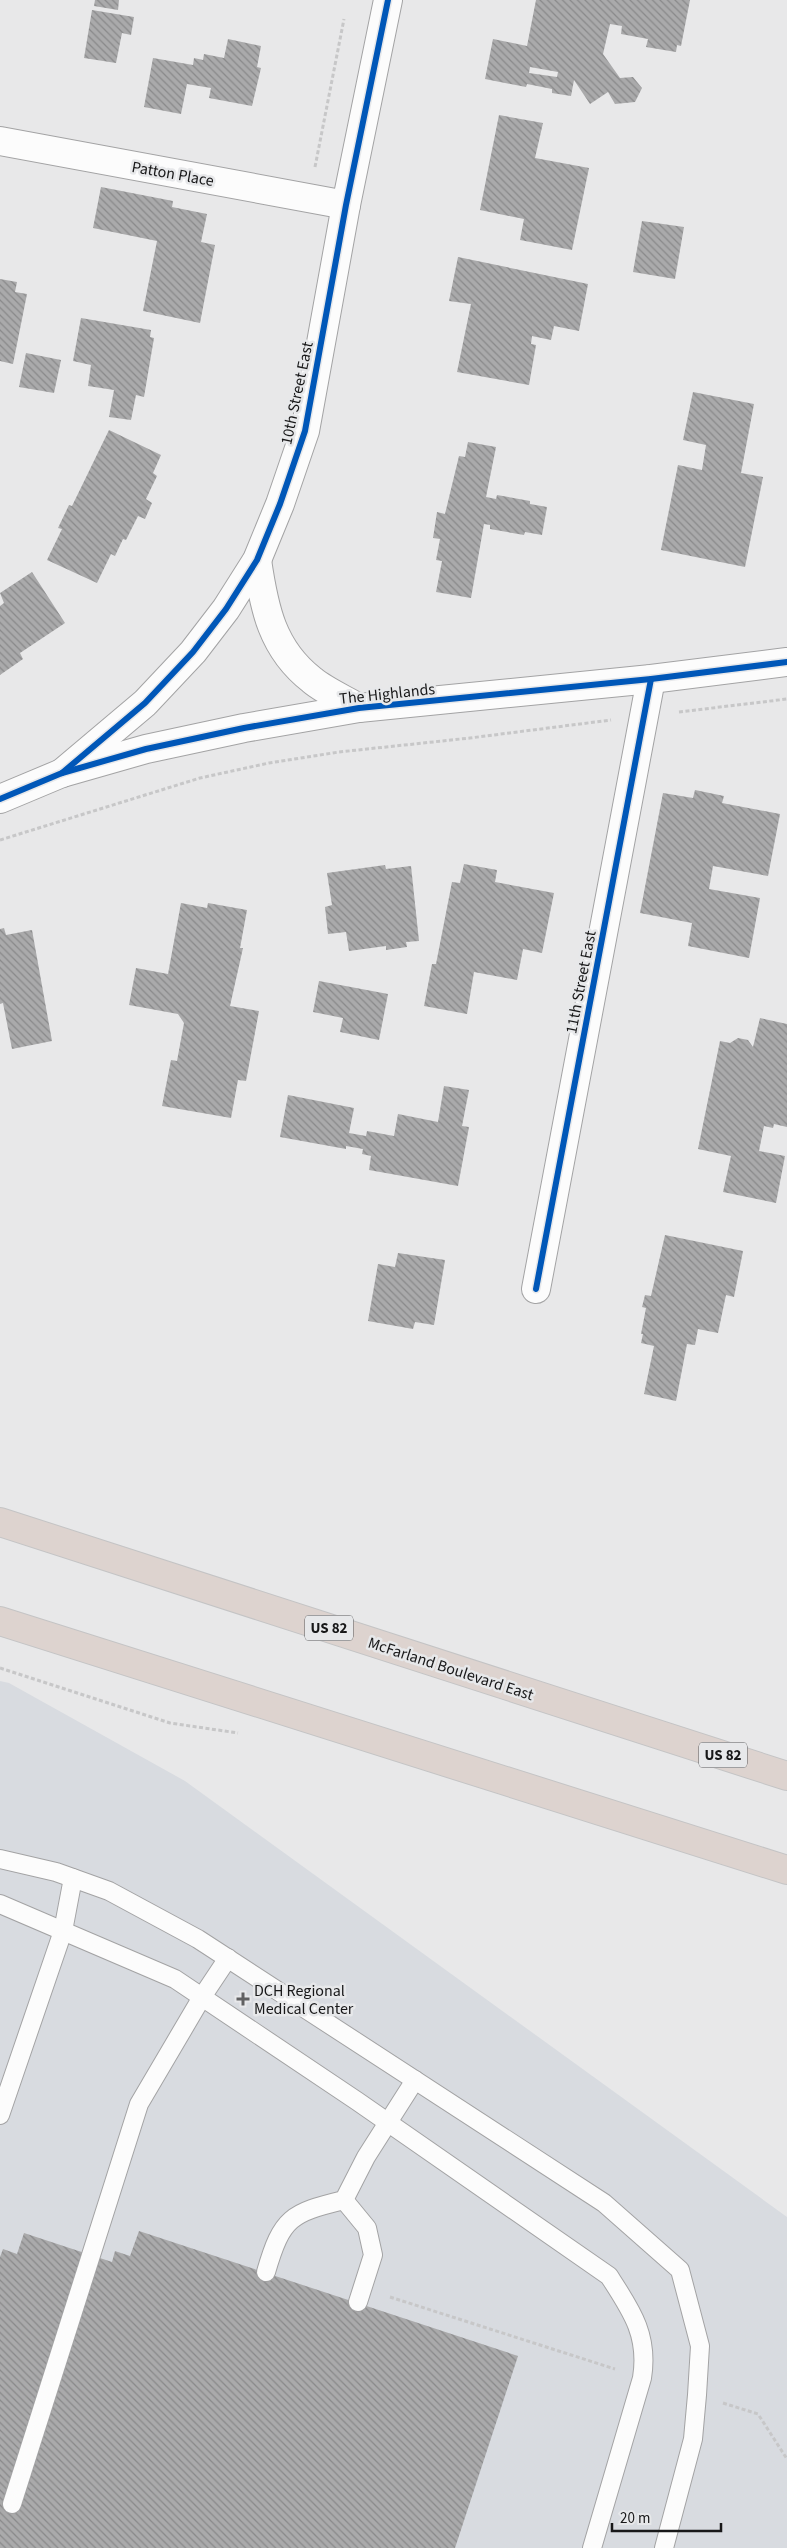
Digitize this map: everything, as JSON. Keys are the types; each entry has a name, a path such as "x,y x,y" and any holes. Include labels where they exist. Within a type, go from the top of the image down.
{"highway":[{"name":"McFarland Boulevard East","path":"0,1522 787,1776"},
{"path":"0,1621 787,1870"}],"street":[{"name":"10th Street East","path":"62,773 145,703 193,652 226,609 257,560 280,504 304,431 346,205 388,0"},
{"name":"Patton Place","path":"0,142 346,205"},
{"path":"257,560 270,624 289,658 312,681 359,708"},
{"name":"The Highlands","path":"0,798 62,773 146,749 244,728 359,708 651,679 787,662"},
{"name":"11th Street East","path":"536,1290 651,679"}],"lane":[{"path":"0,1859 73,1878 109,1891 198,1939 604,2203 680,2270 700,2346 693,2439 664,2548"},
{"path":"0,2115 63,1930 73,1878"},
{"path":"0,1904 175,1979 388,2122 609,2276 634,2314 646,2358 642,2378 592,2548"},
{"path":"12,2504 139,2104 202,1997 228,1958"},
{"path":"266,2272 272,2252 292,2217 308,2209 344,2200 388,2122 415,2080"},
{"path":"344,2200 366,2228 373,2256 358,2302"}],"path":[{"path":"309,197 344,19"},
{"path":"0,840 200,778 270,763 339,752 787,700"},
{"path":"0,1668 170,1723 248,1734"},
{"path":"382,2295 642,2378"},
{"path":"697,2396 758,2414 787,2459"}],"shaded area":[{"name":"DCH Regional Medical Center","path":"0,1681 9,1683 185,1781 787,2217 787,2548 0,2548"}],"building":[{"path":"95,0 119,0 118,10 94,6"},
{"path":"536,0 690,0 681,46 677,45 676,52 646,47 648,39 621,34 622,26 610,24 603,54 620,78 633,77 642,88 635,102 615,104 608,92 590,104 574,80 571,96 552,93 552,89 527,84 526,87 485,79 493,39 527,46","holes":["530,67 558,72 557,77 529,73"]},
{"path":"92,10 134,17 131,35 122,33 116,63 84,58"},
{"path":"228,39 261,46 257,67 261,68 252,106 209,98 211,88 187,84 181,114 144,107 153,58 193,65 194,58 203,60 204,54 224,58"},
{"path":"499,115 543,123 535,158 589,168 572,250 520,240 524,219 480,210"},
{"path":"101,187 173,201 172,207 207,214 201,242 215,245 200,323 143,311 157,241 93,228"},
{"path":"642,221 684,227 675,279 633,272"},
{"path":"458,257 588,284 579,331 554,326 551,340 532,336 531,344 536,345 529,385 457,372 471,304 449,301"},
{"path":"0,279 17,282 15,292 27,294 13,364 0,361"},
{"path":"81,318 151,330 150,337 154,338 144,397 136,395 131,420 109,417 114,390 88,386 91,365 73,361"},
{"path":"26,353 61,360 54,393 19,387"},
{"path":"693,392 754,404 741,473 763,477 745,567 661,550 678,465 702,470 706,445 683,440"},
{"path":"109,430 161,455 153,473 157,476 146,499 152,503 145,519 138,516 126,540 123,539 115,556 111,554 97,583 47,560 62,529 58,528 69,505 72,506"},
{"path":"468,442 496,447 486,497 496,499 497,495 530,501 530,504 547,507 542,535 525,532 524,535 490,529 490,525 484,524 471,598 436,592 442,561 436,560 440,539 433,538 437,512 445,514 459,456 465,457"},
{"path":"32,572 65,623 20,653 23,659 0,675 0,606 4,603 0,593"},
{"path":"695,790 724,796 722,803 780,814 768,876 713,866 709,889 760,898 749,958 688,946 692,923 640,913 663,793 693,798"},
{"path":"464,864 497,870 495,882 554,893 542,953 523,949 517,980 474,972 467,1014 424,1006 432,964 436,964 452,882 460,883"},
{"path":"385,865 386,869 411,866 419,941 406,942 407,947 386,950 386,946 349,951 346,932 328,934 325,907 332,905 327,873"},
{"path":"181,903 207,908 208,903 247,910 240,948 243,948 230,1006 259,1011 246,1081 238,1080 231,1118 162,1106 171,1060 177,1061 184,1023 178,1014 129,1005 136,968 168,974"},
{"path":"4,928 6,935 32,930 52,1041 12,1049 3,1003 0,1004 0,929"},
{"path":"319,981 388,994 379,1040 340,1032 343,1018 313,1012"},
{"path":"760,1018 787,1024 787,1127 774,1124 773,1128 764,1126 759,1151 785,1156 776,1203 723,1192 731,1156 698,1149 720,1041 730,1043 738,1038 748,1040 753,1047"},
{"path":"444,1086 469,1090 462,1126 469,1127 458,1186 369,1170 371,1156 362,1154 363,1149 346,1146 346,1149 280,1137 288,1095 354,1108 349,1133 366,1136 367,1131 394,1136 398,1114 438,1122"},
{"path":"665,1235 743,1251 734,1297 726,1295 718,1333 698,1329 695,1345 687,1344 676,1401 644,1394 654,1346 641,1343 646,1308 642,1307 645,1295 651,1296"},
{"path":"398,1253 445,1260 434,1325 415,1322 413,1329 368,1321 378,1264 395,1267"},
{"path":"139,2231 518,2356 455,2548 0,2548 0,2257 3,2249 17,2254 24,2233 112,2262 115,2251 130,2256"}],"cycle path":[{"path":"62,773 145,703 193,652 226,609 257,560 280,504 305,431 346,205 388,0"},
{"path":"0,799 62,773 146,749 244,728 359,708 651,679 787,662"},
{"path":"536,1289 651,679"}],"place":[{"name":"DCH Regional Medical Center","path":"243,1999"}]}
